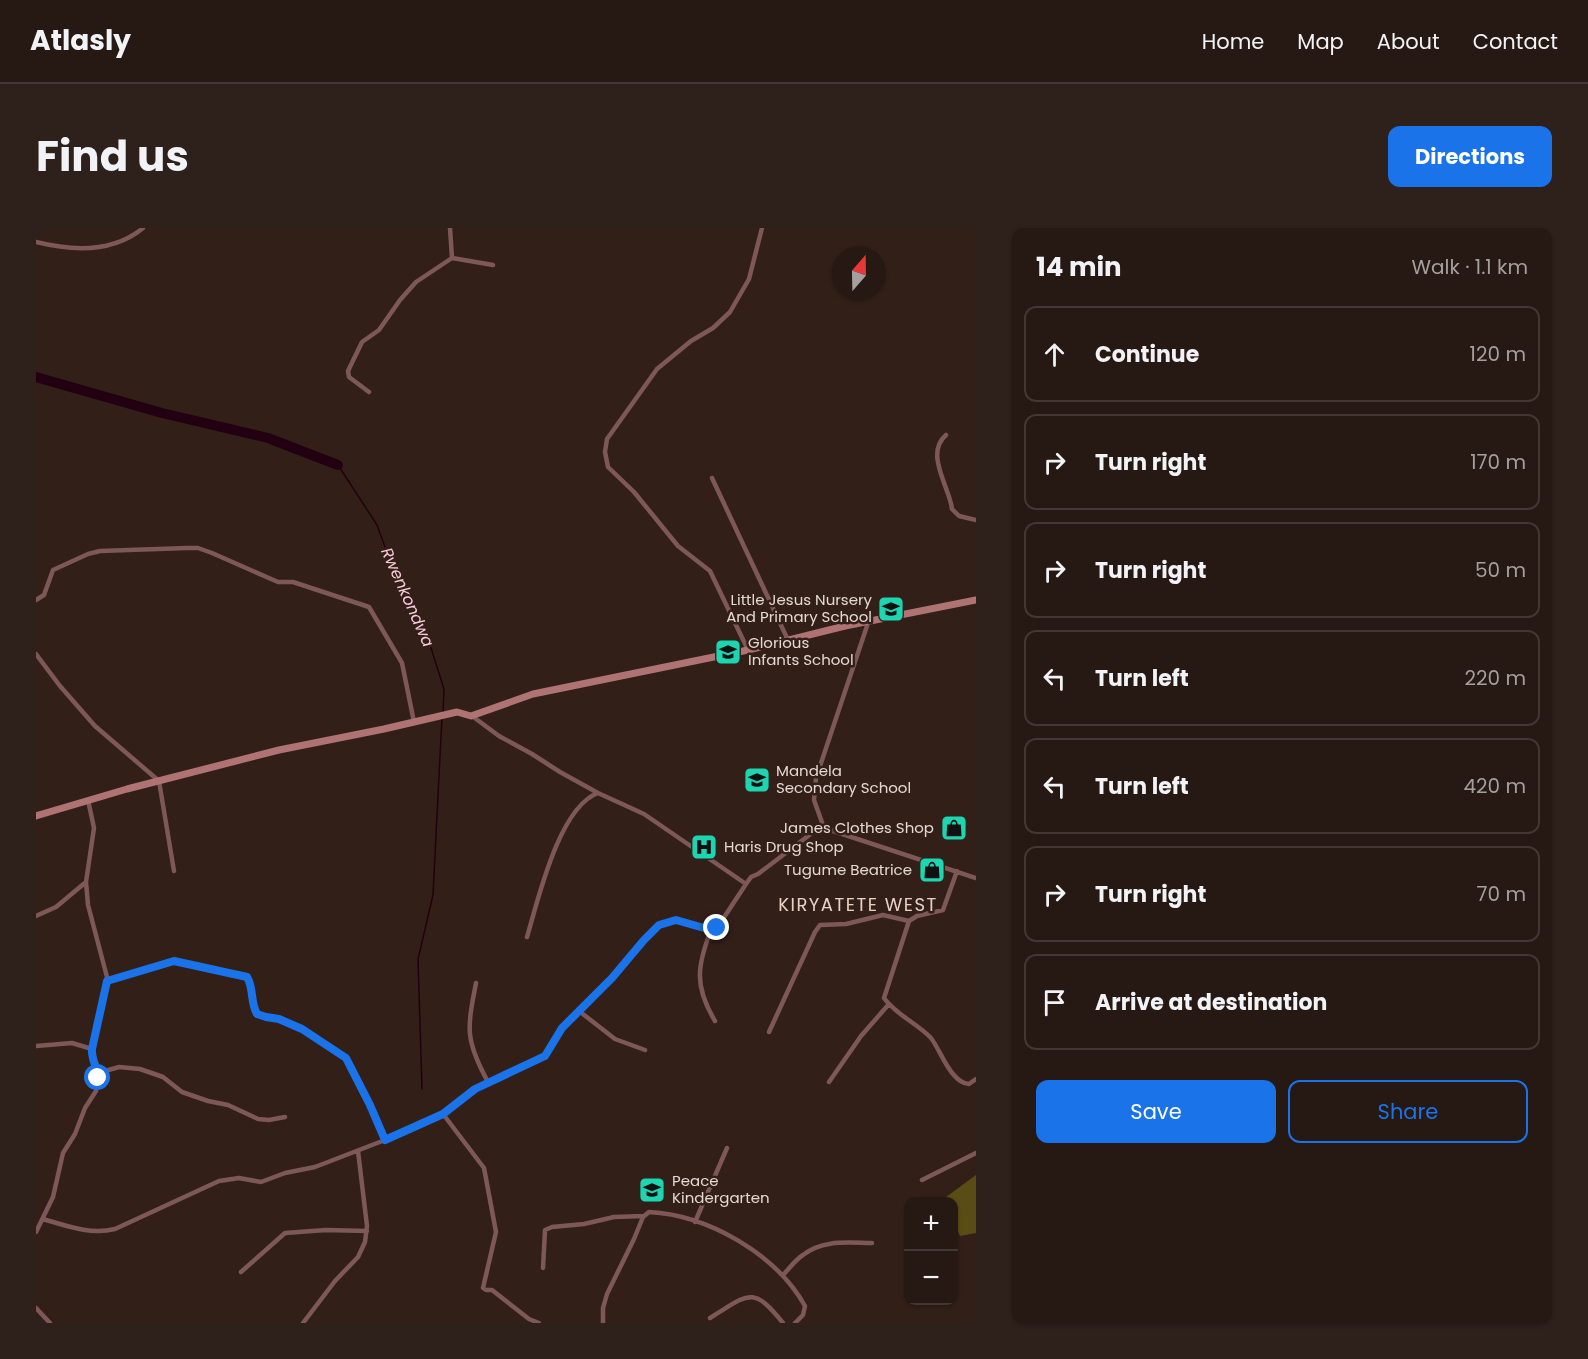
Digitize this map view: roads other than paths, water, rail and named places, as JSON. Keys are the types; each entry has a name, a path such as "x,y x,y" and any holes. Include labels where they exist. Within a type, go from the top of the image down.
{"street":[{"path":"36,242 101,248 126,241 143,228"},
{"path":"450,228 452,258"},
{"path":"748,650 710,571 678,546 634,492 608,467 604,452 607,439 657,369 691,341 713,328 730,312 749,279 762,228"},
{"path":"369,392 348,375 360,344 379,330 416,282 452,258 493,265"},
{"path":"945,435 939,445 938,464 940,478 951,503 951,509 958,516 976,520"},
{"path":"712,478 788,640"},
{"path":"36,600 44,595 49,575 53,570 88,554 105,550 121,552 188,548 205,550 278,582 293,582 369,607 404,668 414,722"},
{"path":"471,716 532,694 976,600"},
{"path":"824,828 814,800 815,784 868,622"},
{"path":"36,654 95,726 159,781 174,871"},
{"path":"36,816 88,800 279,750 457,712 471,716 499,736 598,793 644,814 746,884"},
{"path":"527,937 554,850 580,805 587,797 598,793"},
{"path":"36,1232 53,1197 63,1153 75,1134 98,1083 92,1049 107,981 100,945 89,913 87,882 94,828 88,800"},
{"path":"715,1021 703,996 700,973 701,956 711,930 719,926 750,877 758,874 812,833 824,828 976,878"},
{"path":"957,872 943,910 917,916 909,921 884,998 930,1038 958,1081 969,1084 976,1079"},
{"path":"36,916 56,907 87,882"},
{"path":"769,1032 820,925 846,924 883,915 909,921"},
{"path":"43,1219 88,1231 105,1232 219,1181 239,1178 261,1182 285,1173 315,1167 385,1140 443,1114 475,1089 545,1056 562,1028 612,978 659,925 676,920 711,930"},
{"path":"107,981 174,961 244,975 250,982 253,1006 257,1014 279,1019 302,1029 346,1058 385,1140"},
{"path":"476,983 470,1014 470,1044 476,1061 488,1082"},
{"path":"829,1082 861,1036 889,1004"},
{"path":"579,1011 615,1039 645,1050"},
{"path":"36,1046 72,1043 92,1049"},
{"path":"98,1074 119,1067 140,1069 163,1077 182,1092 228,1105 258,1119 269,1120 285,1117"},
{"path":"443,1114 484,1168 496,1232 483,1288 492,1290 529,1319 539,1323"},
{"path":"694,1222 727,1148"},
{"path":"303,1323 335,1281 358,1257 365,1242 368,1231 358,1151"},
{"path":"922,1180 976,1153"},
{"path":"603,1323 603,1308 607,1294 644,1216 649,1212 694,1222 750,1247 783,1275 805,1306 803,1315 795,1323"},
{"path":"543,1268 545,1230 614,1217 644,1216"},
{"path":"241,1272 285,1233 326,1230 368,1231"},
{"path":"783,1275 802,1255 820,1246 841,1242 872,1243"},
{"path":"710,1318 742,1299 752,1297 768,1304 783,1323"},
{"path":"36,1308 50,1323"}],"waterway":[{"name":"Rwenkondwa","path":"36,377 162,413 268,438 338,465"},
{"name":"Rwenkondwa","path":"338,465 377,525 397,580 425,629 444,689 443,712"},
{"name":"Rwenkondwa","path":"422,1089 418,959 433,895 442,717"}],"place":[{"name":"Little Jesus Nursery And Primary School","path":"891,609"},
{"name":"Glorious Infants School","path":"728,652"},
{"name":"Mandela Secondary School","path":"757,780"},
{"name":"James Clothes Shop","path":"954,828"},
{"name":"Haris Drug Shop","path":"704,847"},
{"name":"Tugume Beatrice","path":"932,870"},
{"name":"Peace Kindergarten","path":"652,1190"}],"district":[{"name":"KIRYATETE WEST","path":"858,905"}]}
